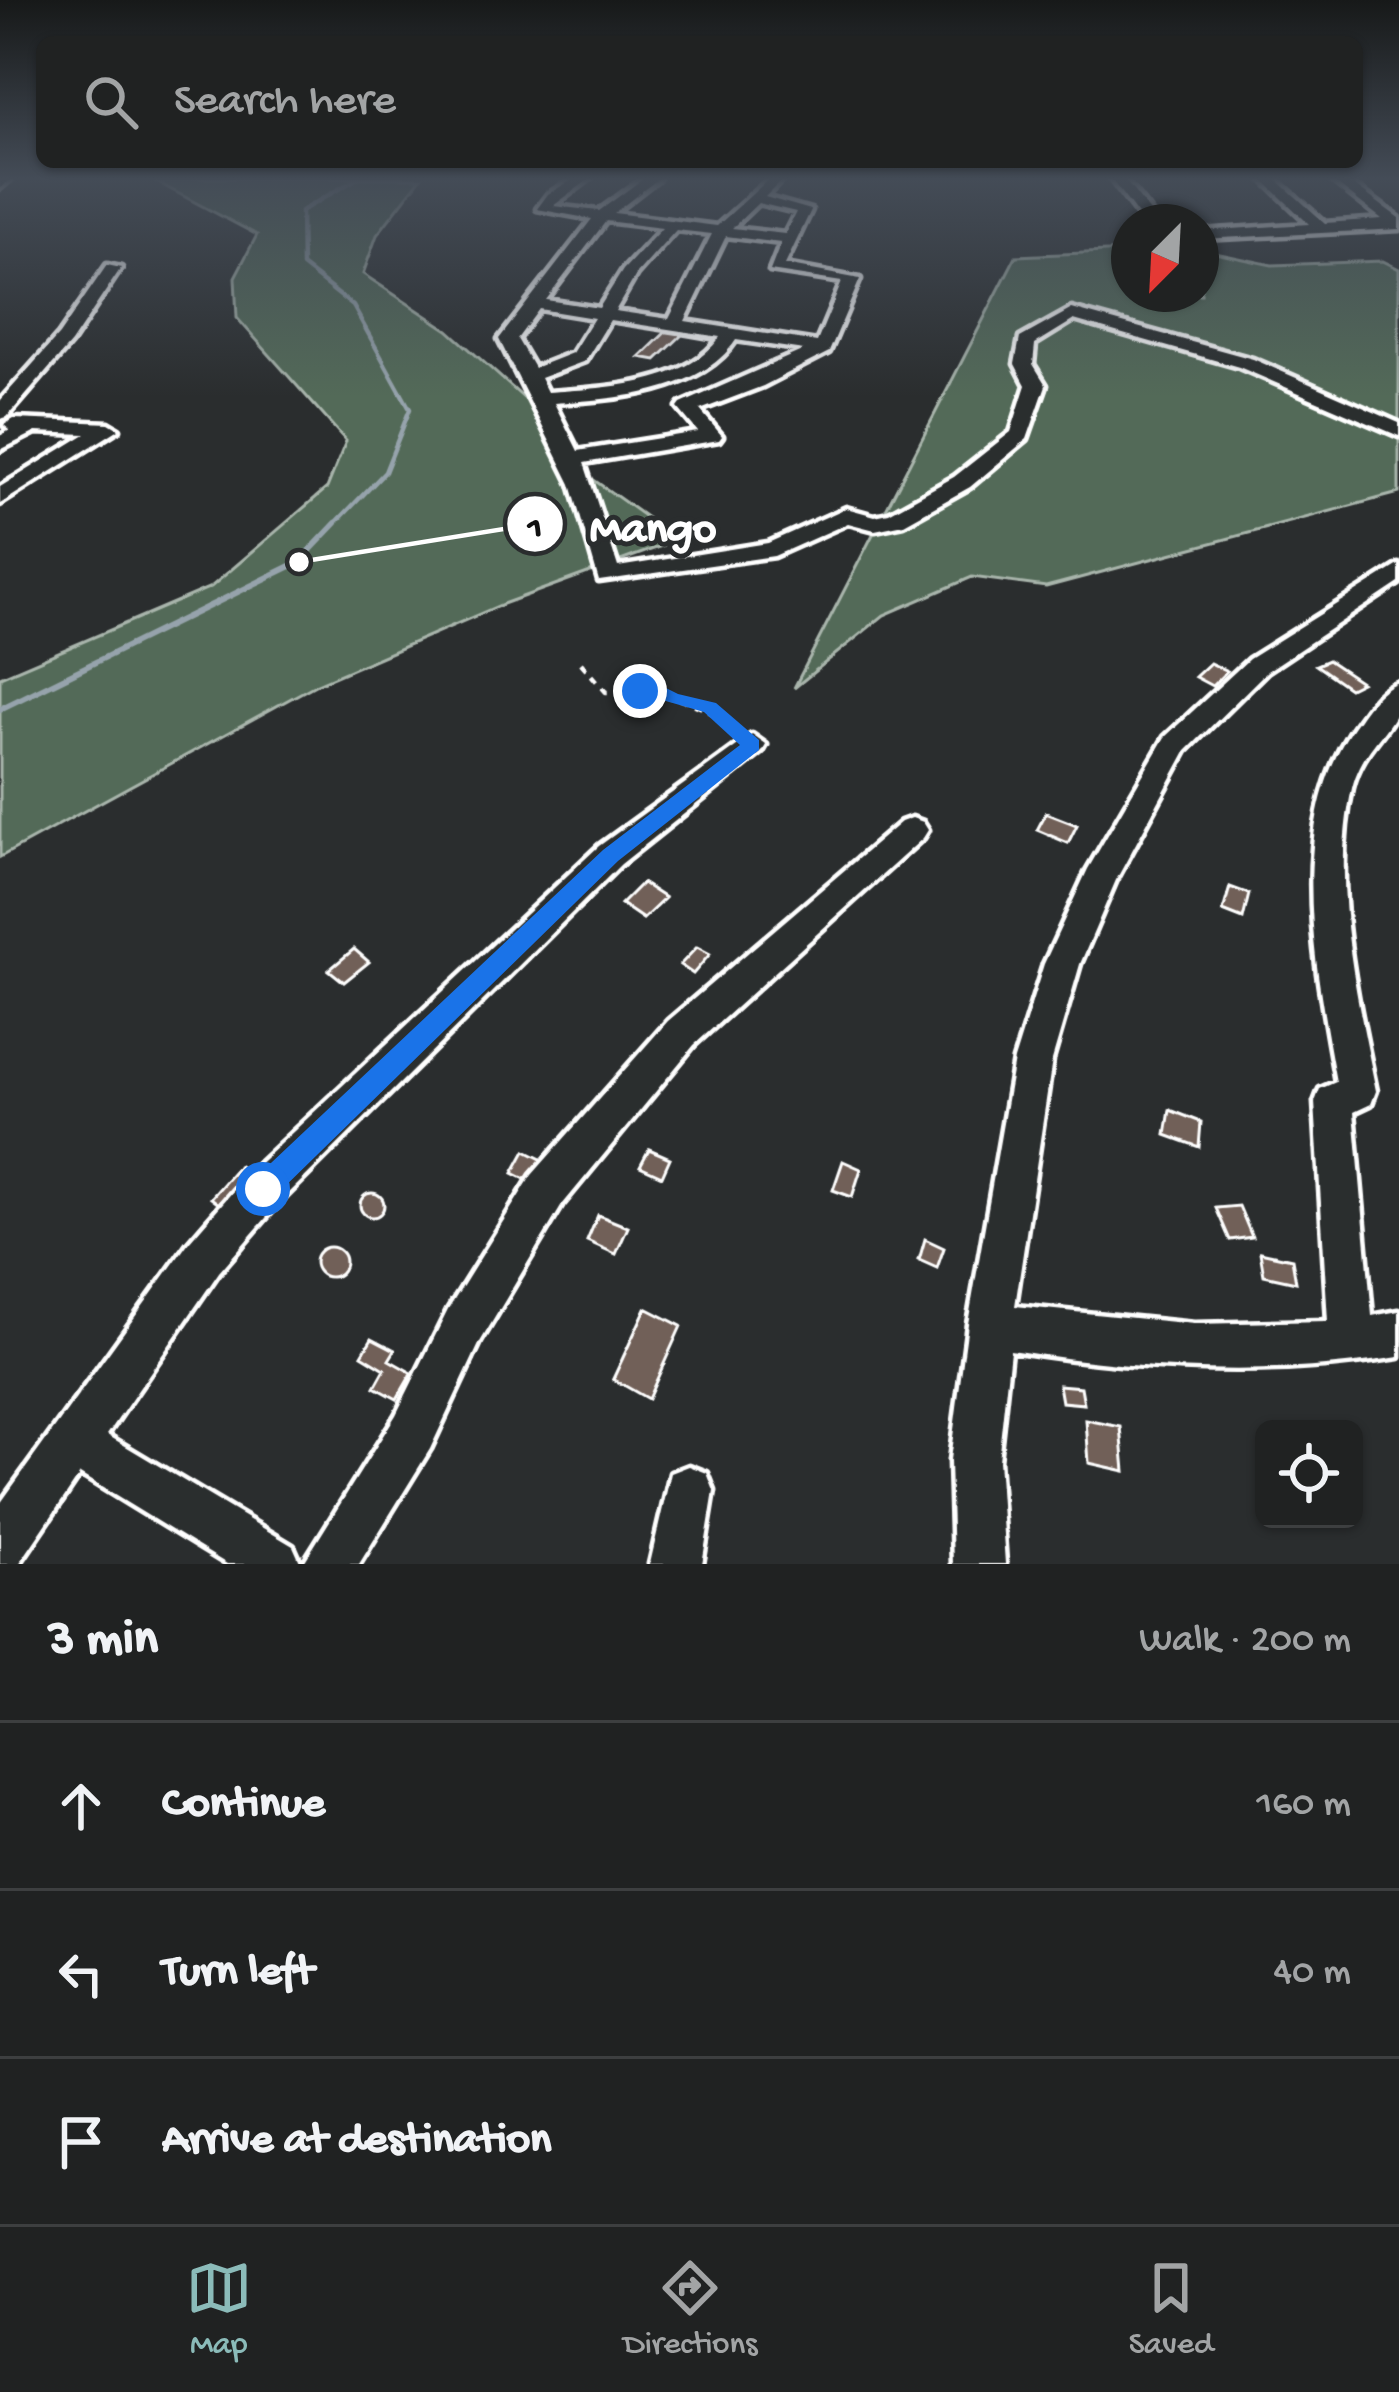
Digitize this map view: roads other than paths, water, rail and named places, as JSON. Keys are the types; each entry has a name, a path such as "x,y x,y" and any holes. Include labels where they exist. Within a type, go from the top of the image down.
{"street":[{"path":"577,251 508,340 544,398 604,546 608,576 774,549 846,515 886,522 962,482 1020,435 1036,385 1024,364 1026,342 1072,314 1246,364 1399,430"},
{"path":"529,376 579,357 647,251"},
{"path":"676,322 711,251"},
{"path":"569,459 710,437 688,408 741,389 823,348 852,278 776,268 783,251"},
{"path":"0,413 65,339 76,316 113,268"},
{"path":"538,304 823,348"},
{"path":"544,398 594,395 678,375 706,362 728,345 734,332"},
{"path":"0,425 109,429 0,497"},
{"path":"0,444 32,426"},
{"path":"979,1564 974,1460 990,1324 1033,1060 1062,964 1141,801 1175,744 1258,664 1399,572"},
{"path":"1352,1344 1334,1102 1357,1091 1345,1035 1330,846 1337,784 1376,712 1399,691"},
{"path":"0,1547 204,1257 263,1189 401,1051 610,855 752,745"},
{"path":"329,1564 413,1432 464,1327 547,1190 681,1033 912,830"},
{"path":"990,1324 1106,1344 1352,1344 1399,1334"},
{"path":"76,1444 275,1564"},
{"path":"676,1564 689,1491"}],"waterway":[{"path":"302,251 302,266 353,306 410,409 385,472 333,526"},
{"path":"0,709 299,562 336,523"}],"place":[{"name":"Mango","path":"299,562"}]}
